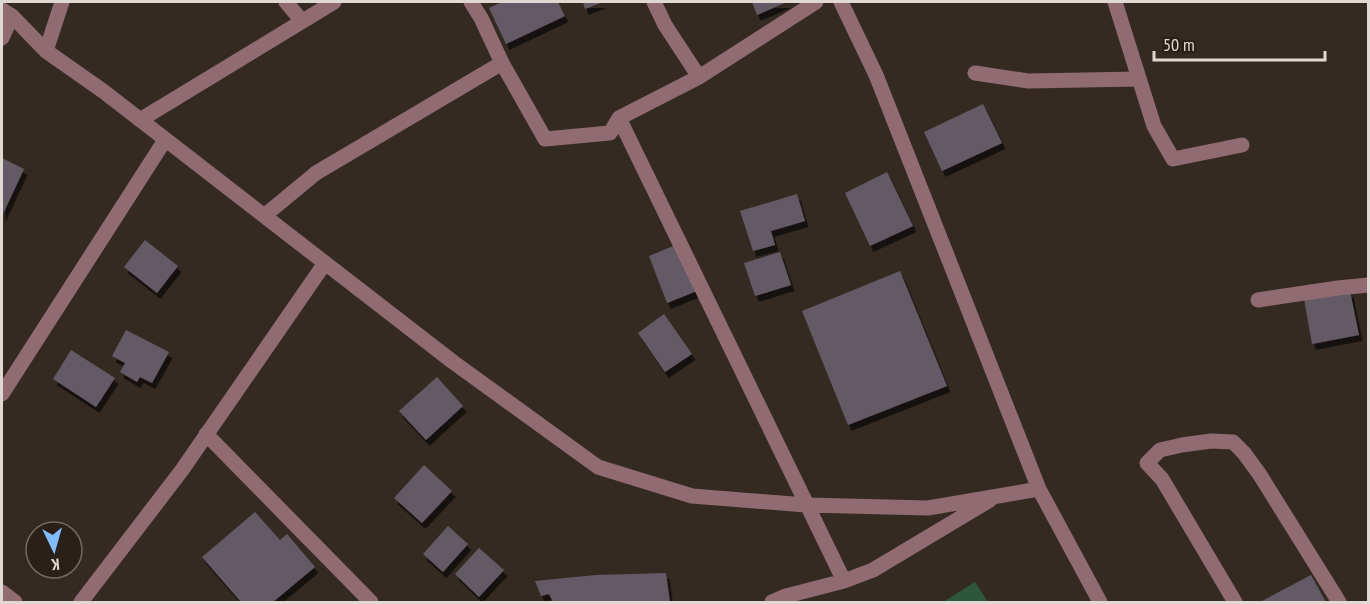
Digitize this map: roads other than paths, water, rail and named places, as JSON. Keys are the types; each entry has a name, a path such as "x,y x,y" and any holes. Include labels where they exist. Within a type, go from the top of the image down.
{"street":[{"path":"46,51 62,2"},
{"path":"286,2 303,21"},
{"path":"140,120 334,2"},
{"path":"471,2 545,139 610,133 619,118 699,77 816,2"},
{"path":"654,2 665,25 699,77"},
{"path":"841,2 876,75 1039,489 1100,603"},
{"path":"1115,2 1154,126 1173,159 1242,145"},
{"path":"7,13 46,51 103,91 453,362 598,467 692,496 806,505 928,508 1039,489"},
{"path":"2,38 7,13"},
{"path":"264,216 316,172 502,63"},
{"path":"975,73 1028,81 1139,79"},
{"path":"619,118 844,581"},
{"path":"2,394 165,140"},
{"path":"81,603 182,470 325,263"},
{"path":"1258,300 1368,285"},
{"path":"206,434 371,603"},
{"path":"1235,603 1162,479 1147,463 1160,450 1211,441 1233,442 1260,475 1339,603"},
{"path":"772,603 873,570 997,496"},
{"path":"2,592 15,603"}]}
